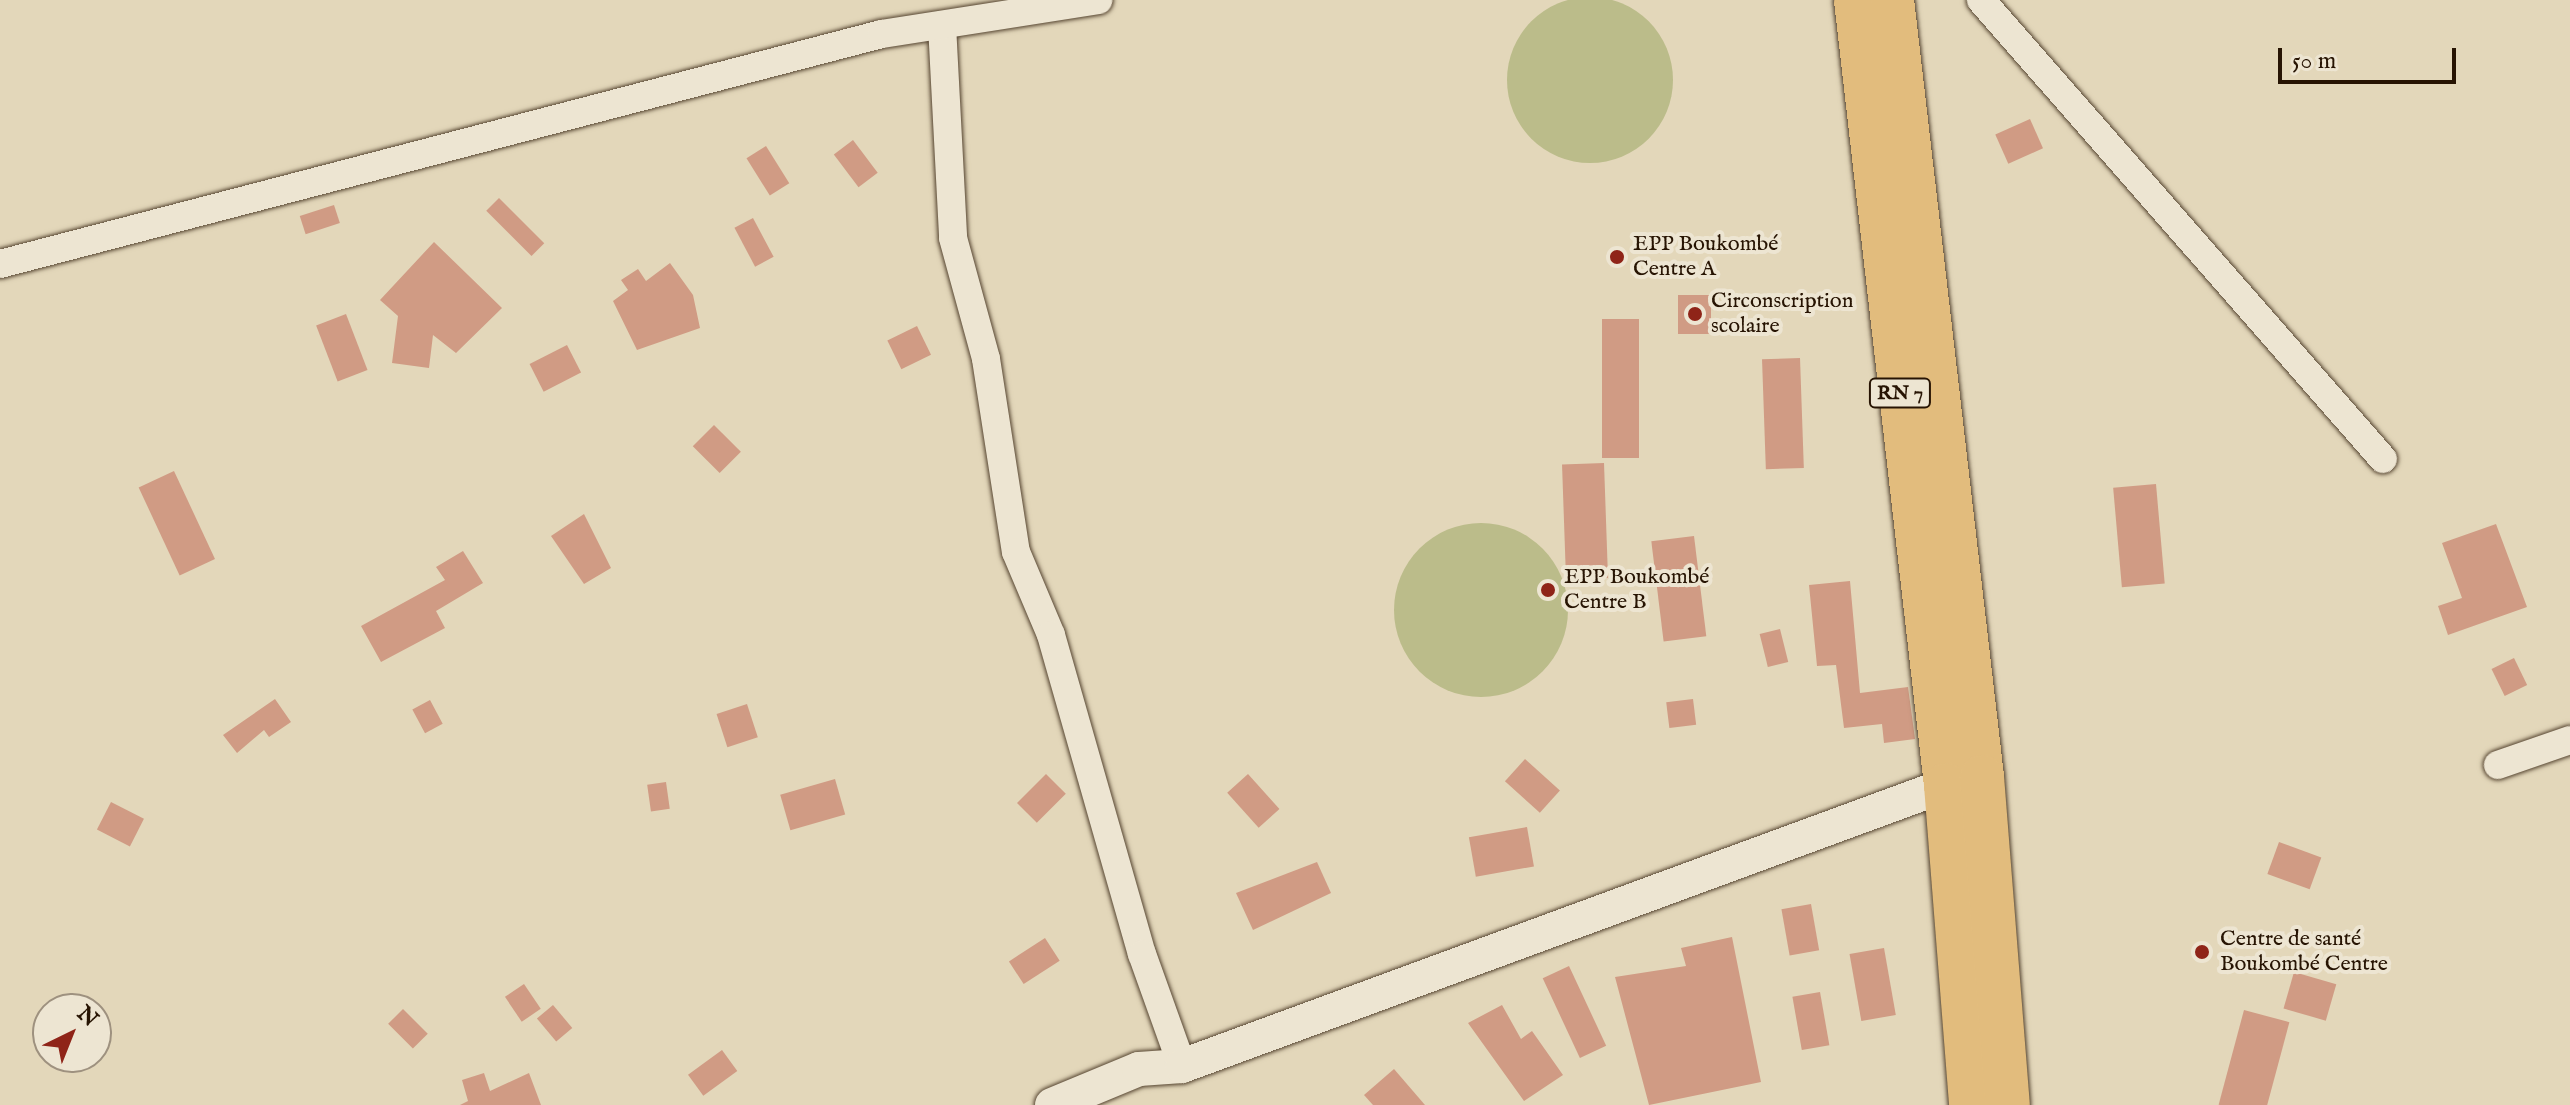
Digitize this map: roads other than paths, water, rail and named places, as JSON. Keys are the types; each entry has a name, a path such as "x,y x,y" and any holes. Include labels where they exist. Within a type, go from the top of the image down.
{"main road":[{"name":"RN 7","path":"1856,0 1946,785 1971,1105"},
{"name":"RN 7","path":"1892,0 1982,777 2008,1105"}],"street":[{"path":"0,264 505,129 942,25 1098,0"},
{"path":"1981,0 2383,459"},
{"path":"942,25 953,238 986,359 1016,552 1051,635 1142,954 1182,1066"},
{"path":"2498,765 2570,740"},
{"path":"1052,1105 1139,1069 1182,1066 1946,785"}],"place":[{"name":"EPP Boukombé Centre A","path":"1617,257"},
{"name":"Circonscription scolaire","path":"1695,314"},
{"name":"EPP Boukombé Centre B","path":"1548,590"},
{"name":"Centre de santé Boukombé Centre","path":"2202,952"}]}
